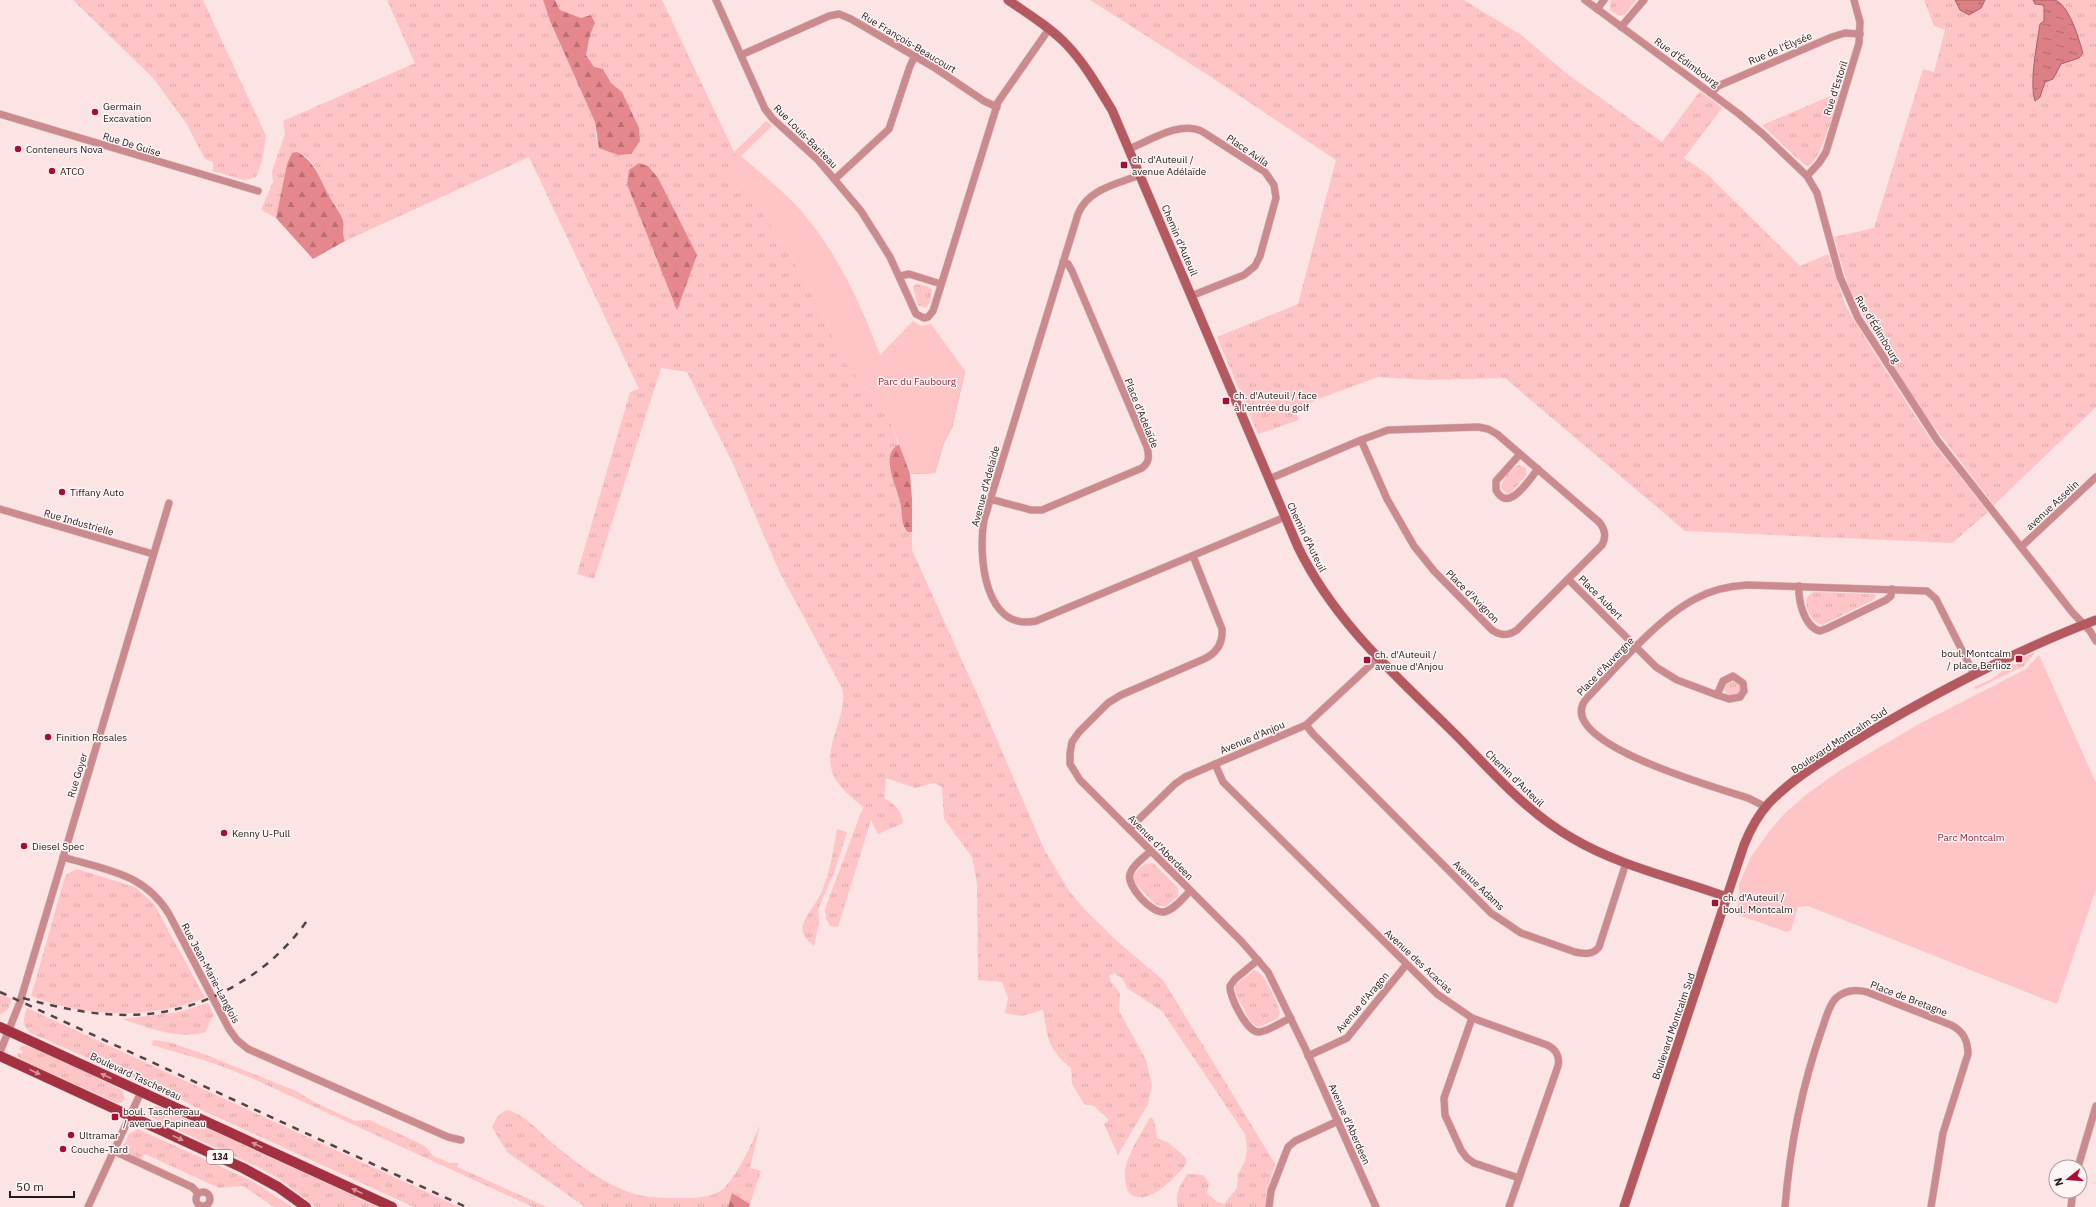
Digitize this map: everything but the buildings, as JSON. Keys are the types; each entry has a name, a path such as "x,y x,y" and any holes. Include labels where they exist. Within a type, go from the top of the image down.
{"main road":[{"name":"Boulevard Taschereau","path":"5,1029 392,1207"},
{"name":"134","path":"0,1056 255,1174 306,1207"}],"street":[{"name":"Rue Louis-Bariteau","path":"716,0 769,115 808,150 835,179 870,224 900,276 916,314 924,318 928,317 933,311 1001,97 1049,29"},
{"name":"Chemin d'Auteuil","path":"1008,0 1049,29 1066,44 1088,71 1116,118 1284,517 1303,557 1326,597 1346,623 1378,658 1530,808 1572,838 1597,852 1727,897"},
{"name":"Rue d'Édimbourg","path":"1585,0 1711,93 1764,135 1807,176 1817,193 1840,277 1858,318 1937,440 2072,612 2093,635 2096,641"},
{"path":"1597,9 1604,0"},
{"path":"1621,27 1644,0"},
{"name":"Rue d'Estoril","path":"1807,176 1819,163 1826,152 1857,54 1860,34 1859,15 1854,0"},
{"name":"Rue François-Beaucourt","path":"741,55 829,16 838,14 850,19 916,56 984,101 997,107"},
{"name":"Rue de l'Élysée","path":"1711,93 1718,86 1832,36 1845,33 1860,34"},
{"path":"835,179 889,129 910,66 916,56"},
{"name":"Rue De Guise","path":"0,114 258,191"},
{"name":"Place Avila","path":"1130,149 1177,130 1193,128 1204,132 1265,172 1274,185 1276,198 1260,256 1255,266 1244,275 1192,296"},
{"name":"Avenue d'Adelaïde","path":"1140,175 1092,194 1084,202 1078,214 990,499 981,540 983,564 989,588 996,606 1014,621 1030,623 1043,619 1284,517"},
{"name":"Place d'Adelaïde","path":"990,499 1031,510 1042,510 1142,468 1148,463 1148,452 1128,403 1072,271 1068,264 1063,262"},
{"path":"900,276 909,274 941,284"},
{"name":"Place d'Avignon","path":"1269,479 1361,440 1388,430 1478,427 1492,431 1599,522 1604,530 1605,536 1602,545 1517,630 1507,635 1501,634 1492,630 1434,571 1408,537 1387,499 1361,440"},
{"path":"1520,454 1496,481 1496,490 1501,497 1506,499 1514,497 1538,469"},
{"name":"avenue Asselin","path":"2021,547 2096,477"},
{"name":"Rue Goyer","path":"0,1052 5,1029 63,857 169,503"},
{"name":"Rue Industrielle","path":"0,509 153,554"},
{"name":"Avenue d'Aberdeen","path":"1193,556 1222,629 1222,638 1218,649 1204,659 1112,700 1079,732 1071,748 1070,764 1074,774 1258,960 1274,984 1291,1018 1376,1207"},
{"name":"Place Aubert","path":"1568,579 1656,667 1669,676 1717,695"},
{"name":"Place d'Auvergne","path":"1766,807 1748,798 1640,761 1609,744 1585,724 1580,711 1583,701 1671,615 1703,595 1737,586 1799,586 1922,590 1934,595 1974,674"},
{"path":"1799,586 1799,598 1803,610 1811,625 1820,631 1886,600 1891,596 1892,589"},
{"name":"Boulevard Montcalm Sud","path":"1624,1207 1745,841 1766,807 1788,787 1822,761 1904,712 1974,674 2096,620"},
{"name":"Avenue d'Anjou","path":"1129,829 1175,784 1185,777 1306,725 1378,658"},
{"name":"Avenue Adams","path":"1306,725 1313,734 1491,913 1521,933 1575,952 1584,954 1593,952 1598,947 1626,863"},
{"name":"Avenue des Acacias","path":"1215,764 1223,782 1406,966 1437,994 1472,1018 1547,1045 1554,1049 1558,1055 1558,1066 1509,1207"},
{"path":"1151,851 1130,873 1129,881 1133,890 1154,909 1162,912 1172,908 1190,891"},
{"name":"Rue Jean-Marie-Langlois","path":"63,857 136,880 157,897 169,914 230,1029 248,1049 448,1137 461,1140"},
{"path":"1258,960 1231,983 1230,991 1234,1002 1249,1028 1257,1032 1291,1018"},
{"name":"Avenue d'Aragon","path":"1308,1056 1347,1038 1406,966"},
{"name":"Place de Bretagne","path":"1785,1207 1791,1154 1800,1106 1816,1047 1834,1001 1845,993 1856,990 1867,992 1951,1024 1961,1032 1966,1040 1968,1054 1945,1126 1937,1162 1931,1207"},
{"path":"1472,1018 1444,1098 1445,1115 1460,1150 1467,1158 1474,1163 1519,1178"},
{"path":"88,1207 141,1092"},
{"path":"2080,1159 2096,1106"},
{"path":"1269,1207 1271,1191 1288,1147 1295,1141 1338,1121"},
{"path":"114,1151 192,1187 198,1192"}],"green space":[{"path":"73,0 203,0 266,136 262,161 256,177 245,180 213,171 213,162 205,159 186,123 153,78"},
{"path":"387,0 543,0 550,21 595,122 596,140 622,92 611,83 603,69 594,68 586,55 590,35 595,23 591,16 581,18 560,10 555,0 662,0 735,154 735,181 741,184 758,205 806,281 845,362 890,420 898,444 889,466 900,502 904,528 908,532 912,532 912,550 982,705 1044,849 1069,891 1086,911 1118,942 1163,980 1275,1164 1266,1193 1265,1207 1178,1207 1177,1198 1180,1185 1187,1174 1203,1175 1209,1183 1207,1193 1217,1202 1224,1204 1237,1188 1238,1174 1245,1161 1247,1150 1245,1134 1162,1011 1127,988 1123,979 1114,973 1109,976 1111,982 1120,993 1119,1011 1146,1060 1152,1085 1148,1104 1118,1155 1104,1124 1109,1120 1094,1106 1084,1104 1072,1084 1071,1068 1057,1055 1053,1049 1048,1036 1043,1010 1021,1016 1005,1013 1008,998 1002,982 978,980 977,884 972,857 944,819 942,787 934,783 915,788 886,778 884,798 897,808 903,823 878,834 871,820 838,927 830,926 826,919 825,909 863,807 843,789 832,773 830,764 833,741 842,708 842,688 780,573 734,466 687,372 661,368 594,579 577,574 630,392 639,389 529,157 345,241 343,235 343,219 328,195 315,167 305,156 299,153 292,154 287,164 276,218 261,210 273,182 272,171 285,134 283,121 415,63"},
{"path":"543,0 555,0 560,10 581,18 591,15 595,23 590,35 586,55 594,67 603,69 611,83 622,92 639,128 640,141 631,154 618,155 599,148 595,122 550,21"},
{"path":"1090,0 1464,0 1521,35 1566,73 1662,142 1700,91 1722,108 1684,158 1706,173 1800,266 1828,254 1846,307 1870,346 1930,439 1988,512 1952,543 1685,531 1505,378 1429,380 1378,377 1318,399 1295,411 1299,420 1258,434 1217,337 1298,304 1336,160 1214,79"},
{"path":"1611,0 1636,0 1625,14 1619,16 1610,10"},
{"path":"1924,0 2096,0 2096,407 1994,505 1921,410 1865,319 1849,289 1834,237 1874,228 1923,69 1934,72 1945,30 1934,26"},
{"path":"1840,92 1823,144 1818,154 1808,166 1800,161 1762,125"},
{"name":"Parc du Faubourg","path":"766,121 772,126 741,156 787,196 817,231 842,270 853,291 880,355 913,321 921,326 931,324 965,371 952,428 944,442 935,473 910,474 890,420 845,362 806,281 758,205 741,184 735,181 729,171 735,154 734,152"},
{"path":"297,152 313,165 343,220 343,235 345,241 313,259 276,218 287,164 292,153"},
{"path":"639,163 648,166 658,178 697,255 677,310 627,184 629,170"},
{"path":"916,284 927,286 932,290 930,302 926,308 918,305 913,287"},
{"path":"965,371 952,428 944,442 935,473 910,474 912,532 908,532 904,526 900,502 890,470 891,454 895,447 902,443"},
{"path":"1519,465 1526,468 1526,475 1512,492 1507,494 1501,488 1501,485 1510,471"},
{"path":"1813,592 1874,594 1876,596 1873,600 1822,625 1815,621 1809,614 1806,601 1807,597"},
{"path":"2035,652 2024,666 1976,689 1974,687 1992,679 2012,663 2014,665 2023,661 2022,658"},
{"name":"Parc Montcalm","path":"2039,655 2096,783 2096,889 2057,1004 1808,906 1798,907 1791,930 1787,932 1732,913 1735,912 1739,902 1736,901 1739,893 1739,884 1751,857 1771,829 1786,812 1807,794 1839,771 1919,724 2026,669"},
{"path":"1729,680 1735,680 1740,685 1738,694 1735,696 1729,696 1724,691 1724,685"},
{"path":"837,829 847,832 835,870 818,910 819,922 814,946 807,940 802,928 806,918 820,895 826,879 831,863"},
{"path":"1153,863 1178,888 1178,896 1166,906 1156,905 1134,882 1134,874 1145,864"},
{"path":"77,869 135,887 154,904 205,998 162,1010 118,1013 73,1009 31,996 64,880 67,874"},
{"path":"1254,970 1262,976 1266,982 1280,1013 1277,1019 1258,1027 1250,1021 1234,990 1236,984"},
{"path":"0,994 12,999 8,1009 0,1015"},
{"path":"208,1003 214,1016 211,1019 206,1032 185,1035 174,1034 122,1019 179,1012"},
{"path":"27,1008 459,1207 414,1207 195,1107 162,1089 163,1085 157,1084 153,1087 31,1033 26,1028 24,1022"},
{"path":"153,1040 169,1042 201,1053 296,1091 314,1102 355,1121 369,1120 426,1147 433,1156 450,1163 458,1163 457,1167 547,1207 533,1207 249,1077 213,1063 152,1045"},
{"path":"21,1046 28,1047 54,1057 122,1090 125,1099 121,1103 117,1103 20,1059 17,1055 18,1053 21,1054 23,1051 19,1049"},
{"path":"155,1106 163,1108 378,1207 316,1207 281,1180 262,1169 152,1118 149,1112"},
{"path":"506,1110 513,1112 527,1120 557,1147 595,1175 616,1187 638,1195 661,1198 689,1198 717,1193 726,1186 736,1172 760,1125 750,1168 761,1171 750,1204 732,1193 728,1207 585,1207 507,1152 492,1127 497,1117"},
{"path":"1150,1117 1154,1120 1157,1138 1169,1143 1186,1158 1186,1164 1169,1183 1161,1189 1145,1197 1137,1197 1130,1194 1127,1190 1125,1170 1132,1150"},
{"path":"138,1129 252,1181 292,1207 274,1207 243,1186 219,1188 145,1154 141,1159 122,1150 129,1134"},
{"path":"732,1193 750,1204 749,1207 728,1207"}],"water":[{"path":"1955,0 1985,0 1981,8 1969,15 1960,10"},
{"path":"2033,0 2055,0 2060,3 2073,24 2083,53 2079,58 2061,64 2053,79 2045,82 2040,97 2035,101 2033,93 2034,63 2040,24 2044,21 2044,5 2035,4"}],"railway":[{"path":"23,998 80,1011 108,1014 135,1015 161,1012 188,1006 214,996 251,976 270,962 295,937 309,918"},
{"path":"0,992 466,1207"}],"place":[{"name":"Germain Excavation","path":"95,112"},
{"name":"Conteneurs Nova","path":"18,149"},
{"name":"ch. d'Auteuil / avenue Adélaïde","path":"1124,165"},
{"name":"ATCO","path":"52,171"},
{"name":"ch. d'Auteuil / face à l'entrée du golf","path":"1226,401"},
{"name":"Tiffany Auto","path":"62,492"},
{"name":"boul. Montcalm / place Berlioz","path":"2019,659"},
{"name":"ch. d'Auteuil / avenue d'Anjou","path":"1367,660"},
{"name":"Finition Rosales","path":"48,737"},
{"name":"Kenny U-Pull","path":"224,833"},
{"name":"Diesel Spec","path":"24,846"},
{"name":"ch. d'Auteuil / boul. Montcalm","path":"1715,903"},
{"name":"boul. Taschereau / avenue Papineau","path":"115,1117"},
{"name":"Ultramar","path":"71,1135"},
{"name":"Couche-Tard","path":"63,1149"}]}
